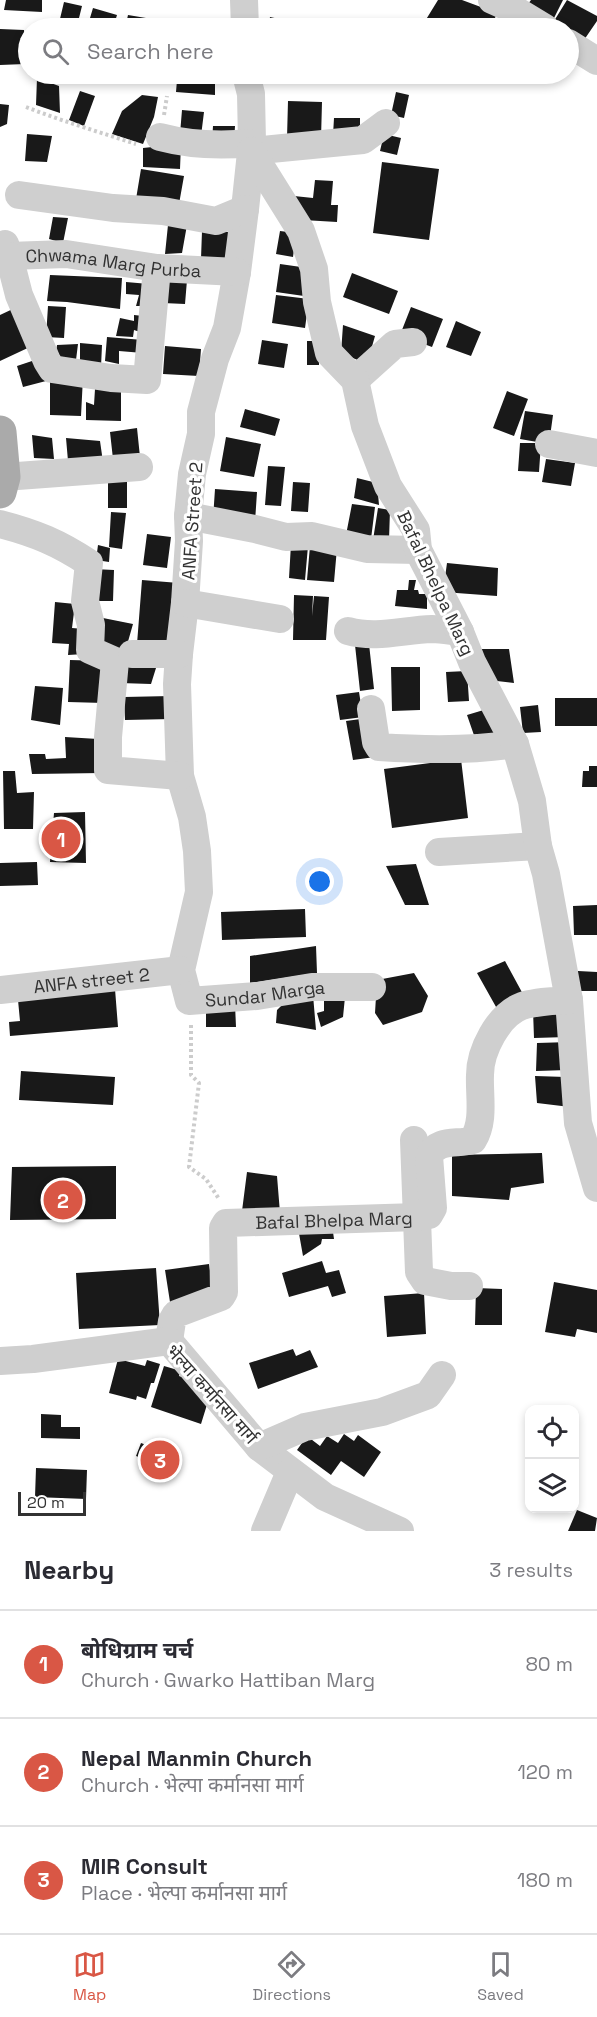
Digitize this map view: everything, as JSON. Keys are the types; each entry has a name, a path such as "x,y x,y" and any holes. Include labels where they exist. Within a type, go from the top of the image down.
{"main road":[{"path":"0,432 2,485"}],"street":[{"path":"244,0 245,18"},
{"path":"492,0 529,18"},
{"path":"579,50 597,61"},
{"name":"ANFA Street 2","path":"181,970 199,892 197,851 192,817 180,776 177,684 178,654 186,603 188,516 192,474 201,434 201,412 226,328 237,272 251,147 251,94 248,84"},
{"path":"160,137 181,143 251,147 363,140 386,123"},
{"path":"251,147 301,231 314,269 317,302 329,353 355,380 395,344 414,342"},
{"path":"19,195 113,208 163,211 216,221 245,209"},
{"path":"4,251 19,295 52,369 111,378 147,380 157,268"},
{"name":"Chwama Marg Purba","path":"4,251 66,254 157,268 237,272"},
{"name":"Bafal Bhelpa Marg","path":"355,380 365,426 388,486 416,530 418,550 515,744 532,801 538,846 546,874 569,1000 578,1123 597,1188"},
{"path":"549,444 597,453"},
{"path":"2,485 139,467"},
{"path":"188,516 286,537 312,536 367,549 418,550"},
{"path":"0,524 29,531 55,543 88,563 85,601 91,625 90,650 115,661 108,737 108,770 180,776"},
{"path":"186,603 280,619"},
{"path":"348,631 363,635 432,629 460,632"},
{"path":"132,654 178,654"},
{"path":"371,709 376,742 379,747 490,748 515,744"},
{"path":"439,852 538,846"},
{"name":"ANFA street 2","path":"0,990 181,970"},
{"name":"Sundar Marga","path":"181,970 189,1001 257,996 312,987 372,987"},
{"name":"Bafal Bhelpa Marg","path":"169,1341 172,1321 176,1314 221,1297 224,1292 223,1228 226,1223 231,1221 429,1215 433,1208 429,1156 433,1148 439,1144 473,1140 478,1133 481,1111 480,1072 486,1047 503,1020 520,1007 544,1001 569,1000"},
{"path":"414,1140 419,1272 425,1281 451,1286 469,1286"},
{"name":"भेल्पा कर्मानसा मार्ग","path":"0,1361 33,1359 169,1341 259,1447 325,1497 399,1531"},
{"path":"259,1447 305,1427 382,1412 428,1395 442,1375"},
{"path":"265,1531 290,1472"}],"path":[{"path":"26,107 143,147 160,137 167,96"},
{"path":"189,1001 192,1031 191,1075 199,1083 189,1167 206,1179 231,1221"}],"building":[{"path":"6,0 42,0 42,12 4,10"},
{"path":"438,0 462,0 497,13 495,18 427,18"},
{"path":"531,0 563,0 554,18 550,18 528,4"},
{"path":"567,0 597,16 597,21 584,40 579,36 579,18 556,18"},
{"path":"64,2 82,6 79,18 60,18"},
{"path":"93,8 117,15 116,18 90,18"},
{"path":"128,15 146,18 127,18"},
{"path":"0,29 18,30 18,64 0,65"},
{"path":"37,84 59,86 60,113 36,105"},
{"path":"177,84 215,84 215,95 176,92"},
{"path":"80,91 95,96 84,126 69,120"},
{"path":"396,92 409,95 404,118 391,115"},
{"path":"142,95 158,97 154,117 143,144 112,134 122,111"},
{"path":"288,101 322,102 321,139 287,138"},
{"path":"0,104 9,105 7,124 0,127"},
{"path":"182,110 204,112 201,136 180,134"},
{"path":"334,118 360,118 360,135 333,135"},
{"path":"213,126 235,126 234,142 212,142"},
{"path":"27,134 52,136 47,162 25,161"},
{"path":"384,134 401,138 397,155 380,151"},
{"path":"181,144 180,169 143,167 143,148"},
{"path":"382,162 439,169 429,240 373,233"},
{"path":"141,169 184,176 179,204 136,199"},
{"path":"315,180 333,181 331,205 338,205 337,222 303,220 294,196 313,198"},
{"path":"53,217 68,218 63,243 49,239"},
{"path":"168,225 187,225 182,253 165,254"},
{"path":"202,231 230,232 229,260 201,259"},
{"path":"280,231 296,233 293,257 276,254"},
{"path":"280,264 308,268 304,296 276,292"},
{"path":"352,273 398,291 389,314 343,297"},
{"path":"50,275 122,278 120,309 47,301"},
{"path":"164,279 187,280 185,304 163,303"},
{"path":"126,282 149,284 146,306 136,306 139,295 126,294"},
{"path":"276,295 309,299 305,328 272,323"},
{"path":"48,306 66,307 64,338 46,337"},
{"path":"17,307 32,346 0,361 0,315"},
{"path":"411,307 443,319 432,347 400,335"},
{"path":"134,315 143,316 140,332 134,330 133,337 116,336 120,318 134,321"},
{"path":"456,321 481,332 471,356 446,347"},
{"path":"343,325 375,336 367,364 341,353"},
{"path":"107,337 143,340 143,353 119,351 119,364 105,361"},
{"path":"262,340 288,344 284,368 258,364"},
{"path":"307,341 319,341 319,365 307,365"},
{"path":"80,343 102,345 101,367 80,365"},
{"path":"78,344 76,360 55,362 57,345"},
{"path":"165,346 201,349 199,376 163,374"},
{"path":"38,359 46,381 23,387 17,366"},
{"path":"50,377 83,377 81,416 50,415"},
{"path":"95,389 121,390 121,421 86,420 86,402 94,405"},
{"path":"507,391 528,399 514,436 493,428"},
{"path":"245,409 280,419 275,436 240,427"},
{"path":"525,411 553,415 549,444 520,439"},
{"path":"137,428 140,457 113,459 110,432"},
{"path":"32,435 52,438 54,459 34,458"},
{"path":"226,437 261,444 254,477 220,471"},
{"path":"66,438 100,441 103,462 68,461"},
{"path":"520,443 541,443 539,472 518,471"},
{"path":"546,459 575,463 571,486 542,482"},
{"path":"268,466 285,467 281,506 265,505"},
{"path":"357,478 377,483 379,505 354,498"},
{"path":"108,479 127,479 127,508 108,508"},
{"path":"293,482 310,483 308,512 291,511"},
{"path":"215,489 257,492 255,522 213,519"},
{"path":"352,504 375,507 371,539 346,535"},
{"path":"378,508 390,510 389,540 373,540"},
{"path":"111,512 126,513 122,549 109,547"},
{"path":"147,534 171,537 167,568 143,565"},
{"path":"291,544 308,546 305,580 289,578"},
{"path":"98,545 110,548 109,562 96,560"},
{"path":"310,546 337,548 334,582 307,580"},
{"path":"447,563 498,568 497,596 443,592"},
{"path":"93,569 114,570 113,601 99,601"},
{"path":"142,580 179,583 178,647 137,644"},
{"path":"409,580 416,580 414,590 418,590 419,594 427,594 427,609 395,606 397,590 408,590"},
{"path":"294,595 313,596 312,616 314,596 329,597 326,640 293,640"},
{"path":"55,602 75,604 72,628 84,629 84,654 68,655 69,644 52,643"},
{"path":"103,618 133,624 125,652 100,646"},
{"path":"369,644 374,689 360,691 355,645"},
{"path":"479,649 509,649 514,683 488,680"},
{"path":"70,660 104,661 104,703 68,702"},
{"path":"120,663 156,668 151,684 120,683"},
{"path":"391,667 420,667 420,710 392,711"},
{"path":"467,671 469,701 448,702 446,672"},
{"path":"35,686 63,688 60,725 31,720"},
{"path":"359,692 363,717 340,720 336,695"},
{"path":"171,696 172,719 125,720 124,697"},
{"path":"555,698 597,698 597,726 555,726"},
{"path":"538,705 541,732 523,733 520,707"},
{"path":"487,709 495,735 476,741 467,715"},
{"path":"368,718 375,757 353,760 346,721"},
{"path":"65,737 98,739 102,773 32,774 29,754 45,754 46,759 66,758"},
{"path":"461,759 468,818 392,828 384,769"},
{"path":"589,766 597,766 597,787 582,787 583,771 589,771"},
{"path":"3,771 15,771 17,793 34,792 33,829 4,829"},
{"path":"85,812 86,863 50,862 54,813"},
{"path":"37,862 38,885 0,886 0,863"},
{"path":"416,864 429,905 405,905 386,866"},
{"path":"597,905 597,935 574,935 573,906"},
{"path":"305,909 306,937 222,940 221,912"},
{"path":"316,946 317,973 250,983 250,956"},
{"path":"505,961 524,996 500,1014 477,973"},
{"path":"578,971 597,972 597,991 578,991"},
{"path":"414,973 428,996 422,1012 383,1025 375,1013 377,980"},
{"path":"115,989 118,1027 10,1036 9,1022 20,1021 18,1000"},
{"path":"313,995 316,1030 276,1023 277,1010 291,996"},
{"path":"324,995 345,997 343,1017 321,1027 317,1013 324,1011"},
{"path":"206,1004 235,1004 236,1027 206,1027"},
{"path":"568,1007 567,1037 534,1038 533,1010"},
{"path":"570,1042 568,1070 536,1071 537,1043"},
{"path":"21,1071 115,1077 113,1105 19,1100"},
{"path":"535,1076 566,1077 570,1107 537,1103"},
{"path":"542,1153 544,1183 511,1188 509,1200 452,1196 452,1155"},
{"path":"116,1166 116,1219 10,1220 12,1167"},
{"path":"247,1172 277,1176 280,1213 242,1211"},
{"path":"332,1225 334,1239 322,1239 321,1244 303,1256 298,1228"},
{"path":"322,1261 326,1273 339,1270 346,1293 332,1297 328,1286 289,1297 282,1273"},
{"path":"209,1264 214,1296 170,1302 165,1270"},
{"path":"156,1268 160,1325 79,1329 76,1273"},
{"path":"554,1282 597,1290 597,1333 577,1329 575,1337 545,1332"},
{"path":"476,1288 502,1289 502,1325 475,1325"},
{"path":"424,1293 426,1334 387,1337 384,1296"},
{"path":"293,1349 296,1356 310,1350 318,1367 258,1389 249,1363"},
{"path":"118,1359 145,1366 147,1360 160,1364 146,1399 137,1396 136,1400 109,1393"},
{"path":"164,1366 181,1371 179,1376 196,1382 210,1395 201,1424 151,1407"},
{"path":"41,1414 61,1415 61,1427 80,1427 80,1439 41,1438"},
{"path":"344,1434 354,1441 358,1435 381,1452 364,1477 341,1461 331,1475 297,1450 307,1436 320,1446 327,1436 338,1443"},
{"path":"141,1443 175,1456 167,1477 156,1473 158,1464 136,1456"},
{"path":"36,1468 87,1470 86,1499 35,1497"},
{"path":"579,1511 597,1518 595,1531 568,1531 576,1513 579,1513"}],"place":[{"name":"बोधिग्राम चर्च","path":"61,839"},
{"name":"Nepal Manmin Church","path":"63,1200"},
{"name":"MIR Consult","path":"160,1460"}]}
